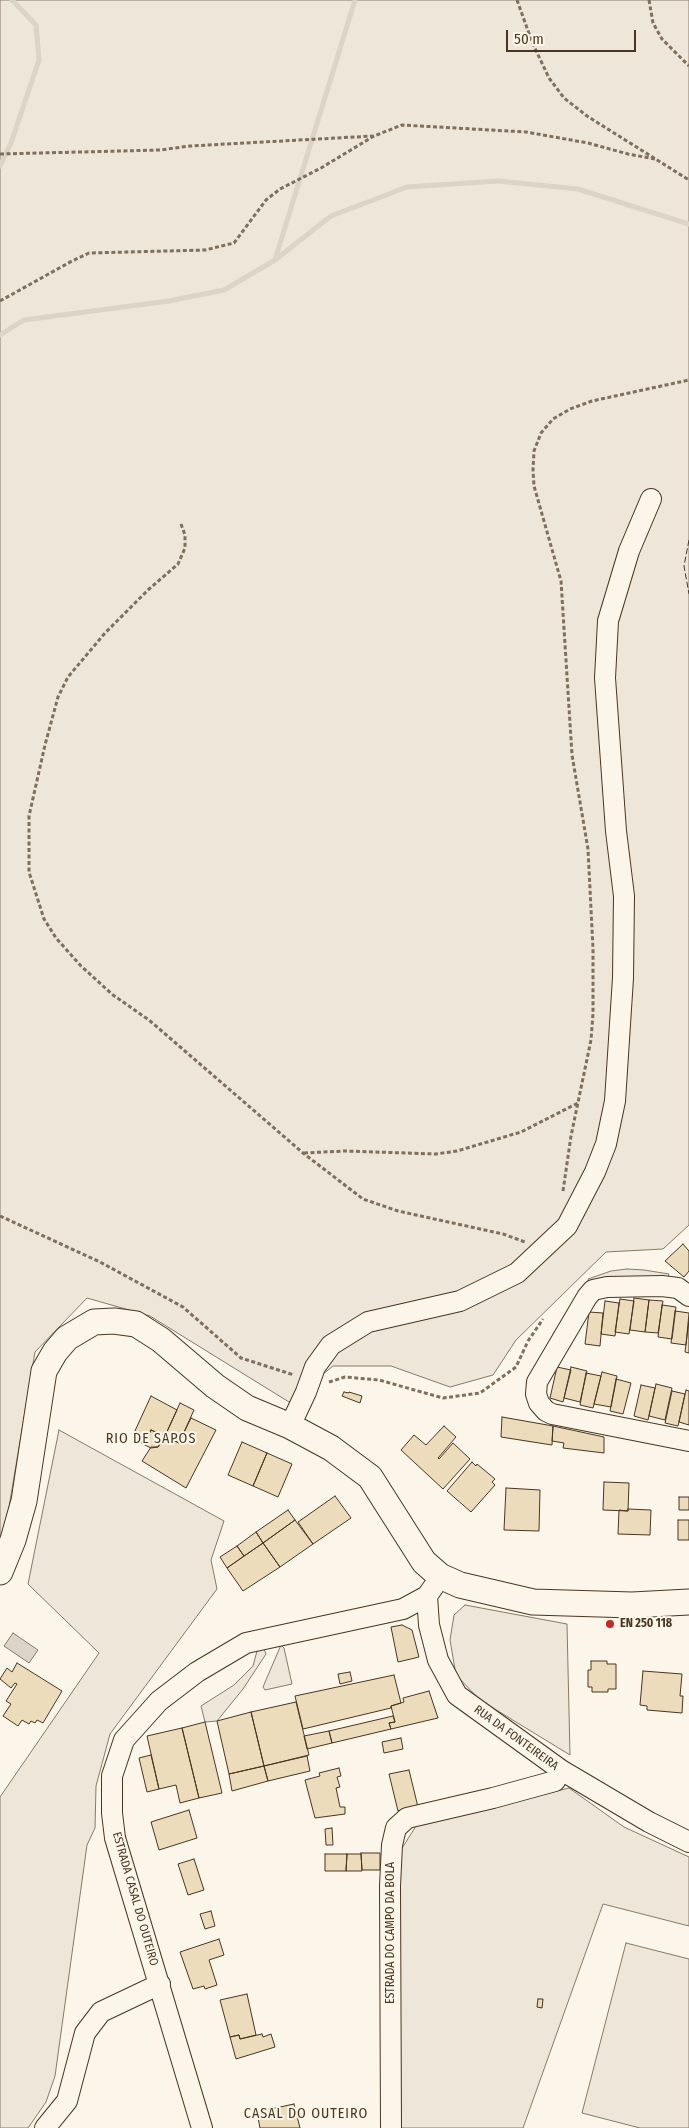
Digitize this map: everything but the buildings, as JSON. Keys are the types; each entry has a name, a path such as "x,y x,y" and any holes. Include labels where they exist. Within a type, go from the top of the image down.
{"main road":[{"path":"0,1572 14,1540 24,1501 44,1371 55,1352 67,1338 94,1322 114,1321 136,1324 161,1340 223,1392 247,1408 290,1426 331,1448 370,1477 424,1562 434,1586 460,1585 533,1602 632,1605 689,1602"}],"street":[{"path":"290,1426 309,1386 315,1367 331,1345 368,1322 460,1301 517,1273 567,1226 596,1172 606,1144 615,1101 623,978 624,896 616,831 605,678 608,621 629,551 651,499"},
{"path":"689,1296 678,1288 662,1286 607,1287 593,1290 537,1382 536,1394 539,1403 546,1411 552,1414 689,1441"},
{"name":"RUA DA FONTEIREIRA","path":"434,1586 429,1625 438,1660 457,1695 561,1770 649,1822 689,1842"},
{"name":"ESTRADA CASAL DO OUTEIRO","path":"202,2128 115,1838 112,1813 112,1776 124,1740 167,1695 197,1672 246,1643 403,1609 434,1586"},
{"name":"ESTRADA DO CAMPO DA BOLA","path":"391,2128 390,1886 392,1844 396,1828 408,1818 494,1798 555,1781 561,1770"},
{"path":"45,2128 67,2101 85,2032 101,2012 160,1984"}],"path":[{"path":"517,0 532,42 546,71 564,98 587,116 689,180"},
{"path":"649,0 653,23 662,39 689,66"},
{"path":"0,301 89,254 206,250 234,243 266,200 280,189 321,168 374,136 402,126 526,132 588,143 655,159"},
{"path":"0,154 160,150 190,146 374,136"},
{"path":"563,1199 571,1136 586,1067 593,1014 593,949 588,849 572,756 560,581 534,486 534,451 541,433 553,419 570,409 592,400 689,380"},
{"path":"181,524 185,535 185,548 178,564 148,590 105,633 68,677 58,697 45,744 29,816 29,872 44,919 56,938 81,966 113,995 156,1026 304,1153 363,1199 398,1211 503,1234 537,1246 542,1251"},
{"path":"304,1153 344,1151 436,1154 457,1151 521,1132 578,1102"},
{"path":"0,1216 100,1262 183,1307 241,1358 309,1386 345,1377 379,1380 443,1398 480,1393 516,1367 528,1340 543,1319"}],"shaded area":[{"path":"0,0 689,0 689,1225 663,1249 606,1252 516,1340 493,1375 450,1387 391,1366 333,1366 289,1402 150,1316 87,1298 35,1352 6,1525 0,1538"},
{"path":"627,1269 669,1274 667,1281 630,1277 607,1279 591,1285 588,1279 611,1271"},
{"path":"59,1430 224,1521 211,1560 217,1589 110,1734 96,1786 95,1828 87,1845 55,2076 46,2102 28,2128 0,2128 0,1797 99,1653 28,1584"},
{"path":"465,1605 567,1624 570,1755 480,1700 456,1675 450,1640 454,1615"},
{"path":"13,1633 38,1650 29,1663 4,1646"},
{"path":"281,1645 284,1648 292,1684 265,1690 263,1687"},
{"path":"264,1649 266,1654 243,1689 217,1721 205,1722 201,1706 234,1685 253,1666 257,1651"},
{"path":"569,1788 624,1827 689,1857 689,1926 603,1904 523,2128 400,2128 399,1853 416,1826"},
{"path":"626,1943 689,1959 689,2128 640,2128 582,2113"}],"waterway":[{"path":"0,166 11,143 39,60 36,25 12,0"},
{"path":"275,260 355,0"},
{"path":"0,335 24,320 169,301 224,290 275,260 331,216 407,187 498,181 578,189 689,224"}],"fence":[{"path":"689,540 684,566 689,594"}],"place":[{"name":"EN 250 118","path":"610,1624"}],"district":[{"name":"RIO DE SAPOS","path":"151,1439"},
{"name":"CASAL DO OUTEIRO","path":"306,2114"}]}
